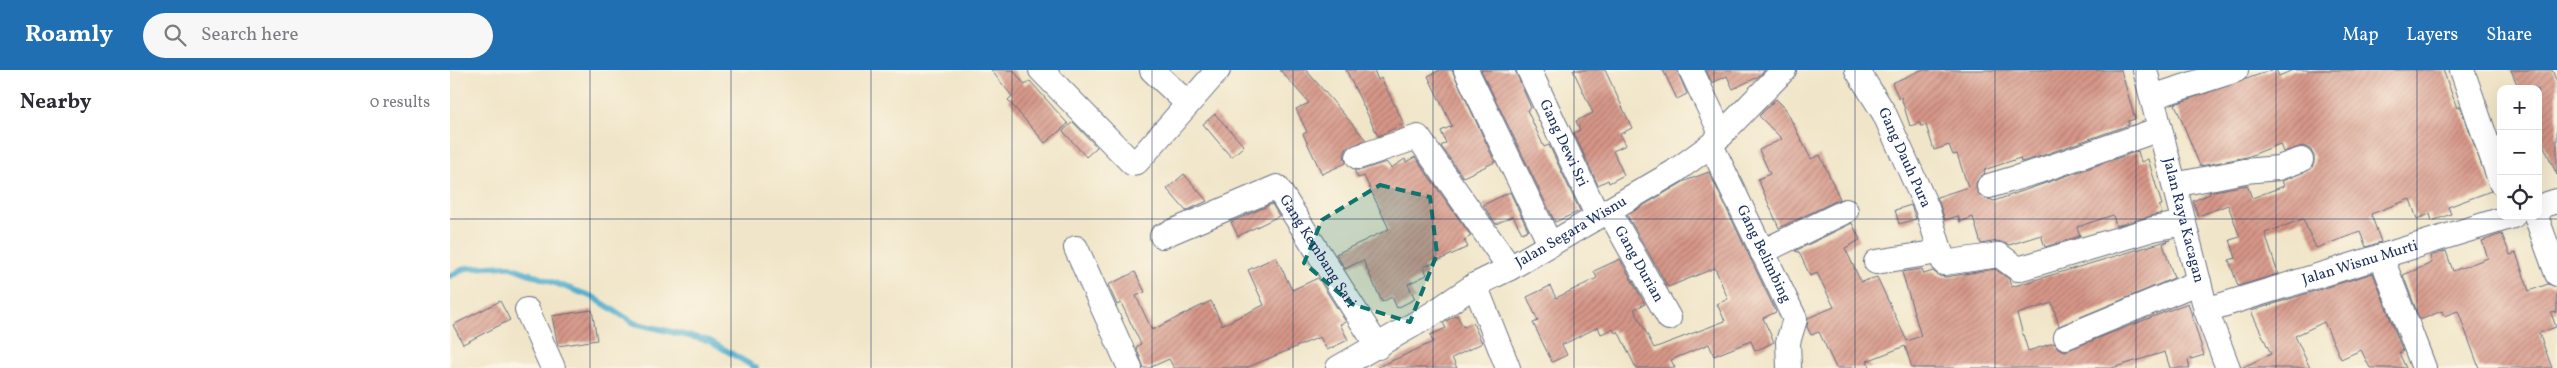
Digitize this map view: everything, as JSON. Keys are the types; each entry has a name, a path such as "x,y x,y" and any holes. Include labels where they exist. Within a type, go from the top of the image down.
{"street":[{"path":"1041,70 1132,163 1137,162 1218,70"},
{"path":"1152,70 1187,104"},
{"path":"1466,70 1550,244"},
{"name":"Gang Dewi Sri","path":"1529,70 1603,214"},
{"name":"Gang Belimbing","path":"1691,70 1716,140 1762,252 1795,319 1788,342 1789,368"},
{"name":"Gang Dauh Pura","path":"1857,70 1884,113 1927,208 1939,252"},
{"name":"Jalan Raya Kacagan","path":"2145,70 2206,310 2228,368"},
{"path":"2152,97 2236,70"},
{"path":"2462,70 2498,175"},
{"name":"Jalan Segara Wisnu","path":"1338,368 1378,346 1475,285 1510,268 1674,172 1716,140 1779,72"},
{"path":"1989,186 2039,172 2160,129"},
{"path":"1358,157 1418,137 1510,268"},
{"path":"2174,185 2245,171 2278,168 2301,160"},
{"name":"Gang Kembang Sari","path":"1162,236 1277,186 1378,346"},
{"path":"2542,207 2557,201"},
{"path":"1762,252 1846,211"},
{"name":"Gang Durian","path":"1603,214 1668,318"},
{"name":"Jalan Wisnu Murti","path":"2206,310 2500,220"},
{"path":"2537,220 2557,274"},
{"path":"1876,262 1939,252 1944,263 1999,255 2018,269 2153,229 2184,223"},
{"path":"1076,248 1130,368"},
{"path":"2381,256 2424,368"},
{"path":"2066,337 2199,282"},
{"path":"1475,285 1508,368"},
{"path":"527,310 553,368"}],"highlighted area":[{"path":"1380,185 1430,197 1437,254 1410,322 1352,304 1304,263 1322,220"}],"building":[{"path":"991,70 1013,70 1025,85 1030,81 1068,124 1045,143 1008,100 1012,96"},
{"path":"1280,70 1306,70 1366,140 1347,148 1344,155 1346,163 1322,174 1303,134 1307,132 1296,109 1309,103"},
{"path":"1346,70 1374,70 1378,80 1381,78 1404,124 1378,136"},
{"path":"1440,70 1452,70 1495,162 1463,177 1441,146 1446,143 1441,131 1452,126 1428,76"},
{"path":"1481,70 1515,70 1531,108 1527,110 1544,147 1549,145 1580,211 1555,222"},
{"path":"1573,70 1605,70 1632,128 1620,134 1626,145 1613,151 1624,175 1609,183 1608,180 1598,185 1574,133 1580,130 1576,121 1593,113"},
{"path":"1663,70 1677,70 1687,94 1677,99"},
{"path":"1706,70 1765,70 1758,77 1733,89 1727,76 1712,83"},
{"path":"1921,70 2121,70 2135,119 2128,121 2129,125 2035,158 2021,162 2020,158 1984,170 1985,173 1976,182 1976,189 1980,196 1994,201 2138,151 2141,162 2148,159 2162,205 2159,206 2162,213 2116,226 2113,215 2077,227 2080,236 2045,247 2041,235 2009,245 1998,241 1981,244 1973,217 1960,222 1958,216 1945,220 1937,197 1968,187 1957,154 1953,155 1949,145 1934,150 1926,125 1921,126 1920,123 1910,126 1901,97 1899,99 1892,83"},
{"path":"2276,70 2279,76 2293,70 2443,70 2457,108 2460,106 2491,191 2448,207 2451,214 2432,221 2430,214 2417,219 2410,199 2371,214 2381,242 2366,247 2360,232 2316,248 2303,219 2265,233 2278,274 2238,286 2229,260 2236,258 2230,240 2240,237 2228,205 2198,216 2193,201 2210,194 2209,192 2247,185 2252,198 2284,186 2282,181 2311,169 2314,163 2314,156 2310,149 2303,146 2283,152 2280,144 2247,157 2200,166 2175,104"},
{"path":"2511,70 2552,70 2557,82 2557,175 2542,142 2542,85 2517,85"},
{"path":"1776,99 1785,108 1811,159 1820,155 1840,199 1779,228 1758,179 1770,174 1759,150 1782,139 1759,116"},
{"path":"1215,114 1244,146 1231,157 1203,124"},
{"path":"1073,122 1097,147 1086,157 1063,131"},
{"path":"1415,157 1471,236 1464,240 1468,247 1424,267 1427,275 1408,284 1415,299 1397,308 1392,297 1382,302 1363,260 1345,269 1336,254 1389,229 1364,176 1358,178 1354,170 1362,170 1386,162 1391,168 1405,159 1406,162"},
{"path":"1709,172 1776,312 1763,318 1774,342 1755,351 1751,341 1714,356 1709,344 1671,360 1675,368 1636,368 1618,331 1615,333 1613,329 1601,334 1598,327 1562,345 1567,355 1552,362 1533,323 1538,321 1527,297 1550,286 1556,298 1597,278 1594,271 1620,259 1645,304 1634,309 1654,348 1725,321 1717,304 1728,299 1715,268 1668,287 1627,215 1685,181"},
{"path":"1184,174 1207,201 1186,211 1167,189"},
{"path":"1510,192 1528,230 1522,233 1513,216 1496,224 1483,205"},
{"path":"1272,204 1279,216 1238,236 1231,222"},
{"path":"1911,205 1916,219 1899,224 1895,210"},
{"path":"1852,223 1860,240 1845,248 1861,282 1877,277 1907,341 1921,336 1902,272 1922,269 1924,274 1933,271 1939,276 1946,277 1995,269 2009,279 2011,287 2170,240 2163,244 2174,278 2059,326 2052,303 2017,314 2028,351 2054,343 2058,348 2065,351 2188,303 2204,355 2188,360 2190,368 2170,368 2165,352 2112,368 1912,368 1905,346 1867,361 1871,368 1836,368 1819,332 1811,335 1807,327 1808,318 1834,307 1817,273 1810,276 1799,252 1795,251"},
{"path":"2502,234 2510,255 2516,253 2529,291 2548,284 2557,287 2557,312 2551,313 2556,327 2539,333 2552,368 2479,368 2458,311 2444,316 2442,311 2420,320 2403,275 2432,263 2430,256 2446,251 2453,271 2488,258 2482,241"},
{"path":"1276,257 1292,290 1318,278 1346,322 1340,324 1348,340 1327,350 1320,337 1246,368 1174,368 1169,359 1149,368 1144,368 1136,347 1141,344 1121,303 1117,305 1108,285 1135,272 1145,292 1136,296 1152,330 1211,301 1222,325 1264,305 1248,270"},
{"path":"2373,273 2403,352 2399,353 2406,368 2370,368 2361,350 2341,359 2324,322 2295,336 2310,368 2241,368 2271,354 2251,311"},
{"path":"500,301 510,320 463,344 453,325"},
{"path":"592,310 597,340 558,346 552,316"},
{"path":"1457,315 1463,327 1473,323 1482,343 1452,358 1457,368 1376,368 1433,342 1430,335 1446,328 1443,323"}],"waterway":[{"path":"450,276 466,268 508,266 593,297 634,323 710,341 756,368"}]}
